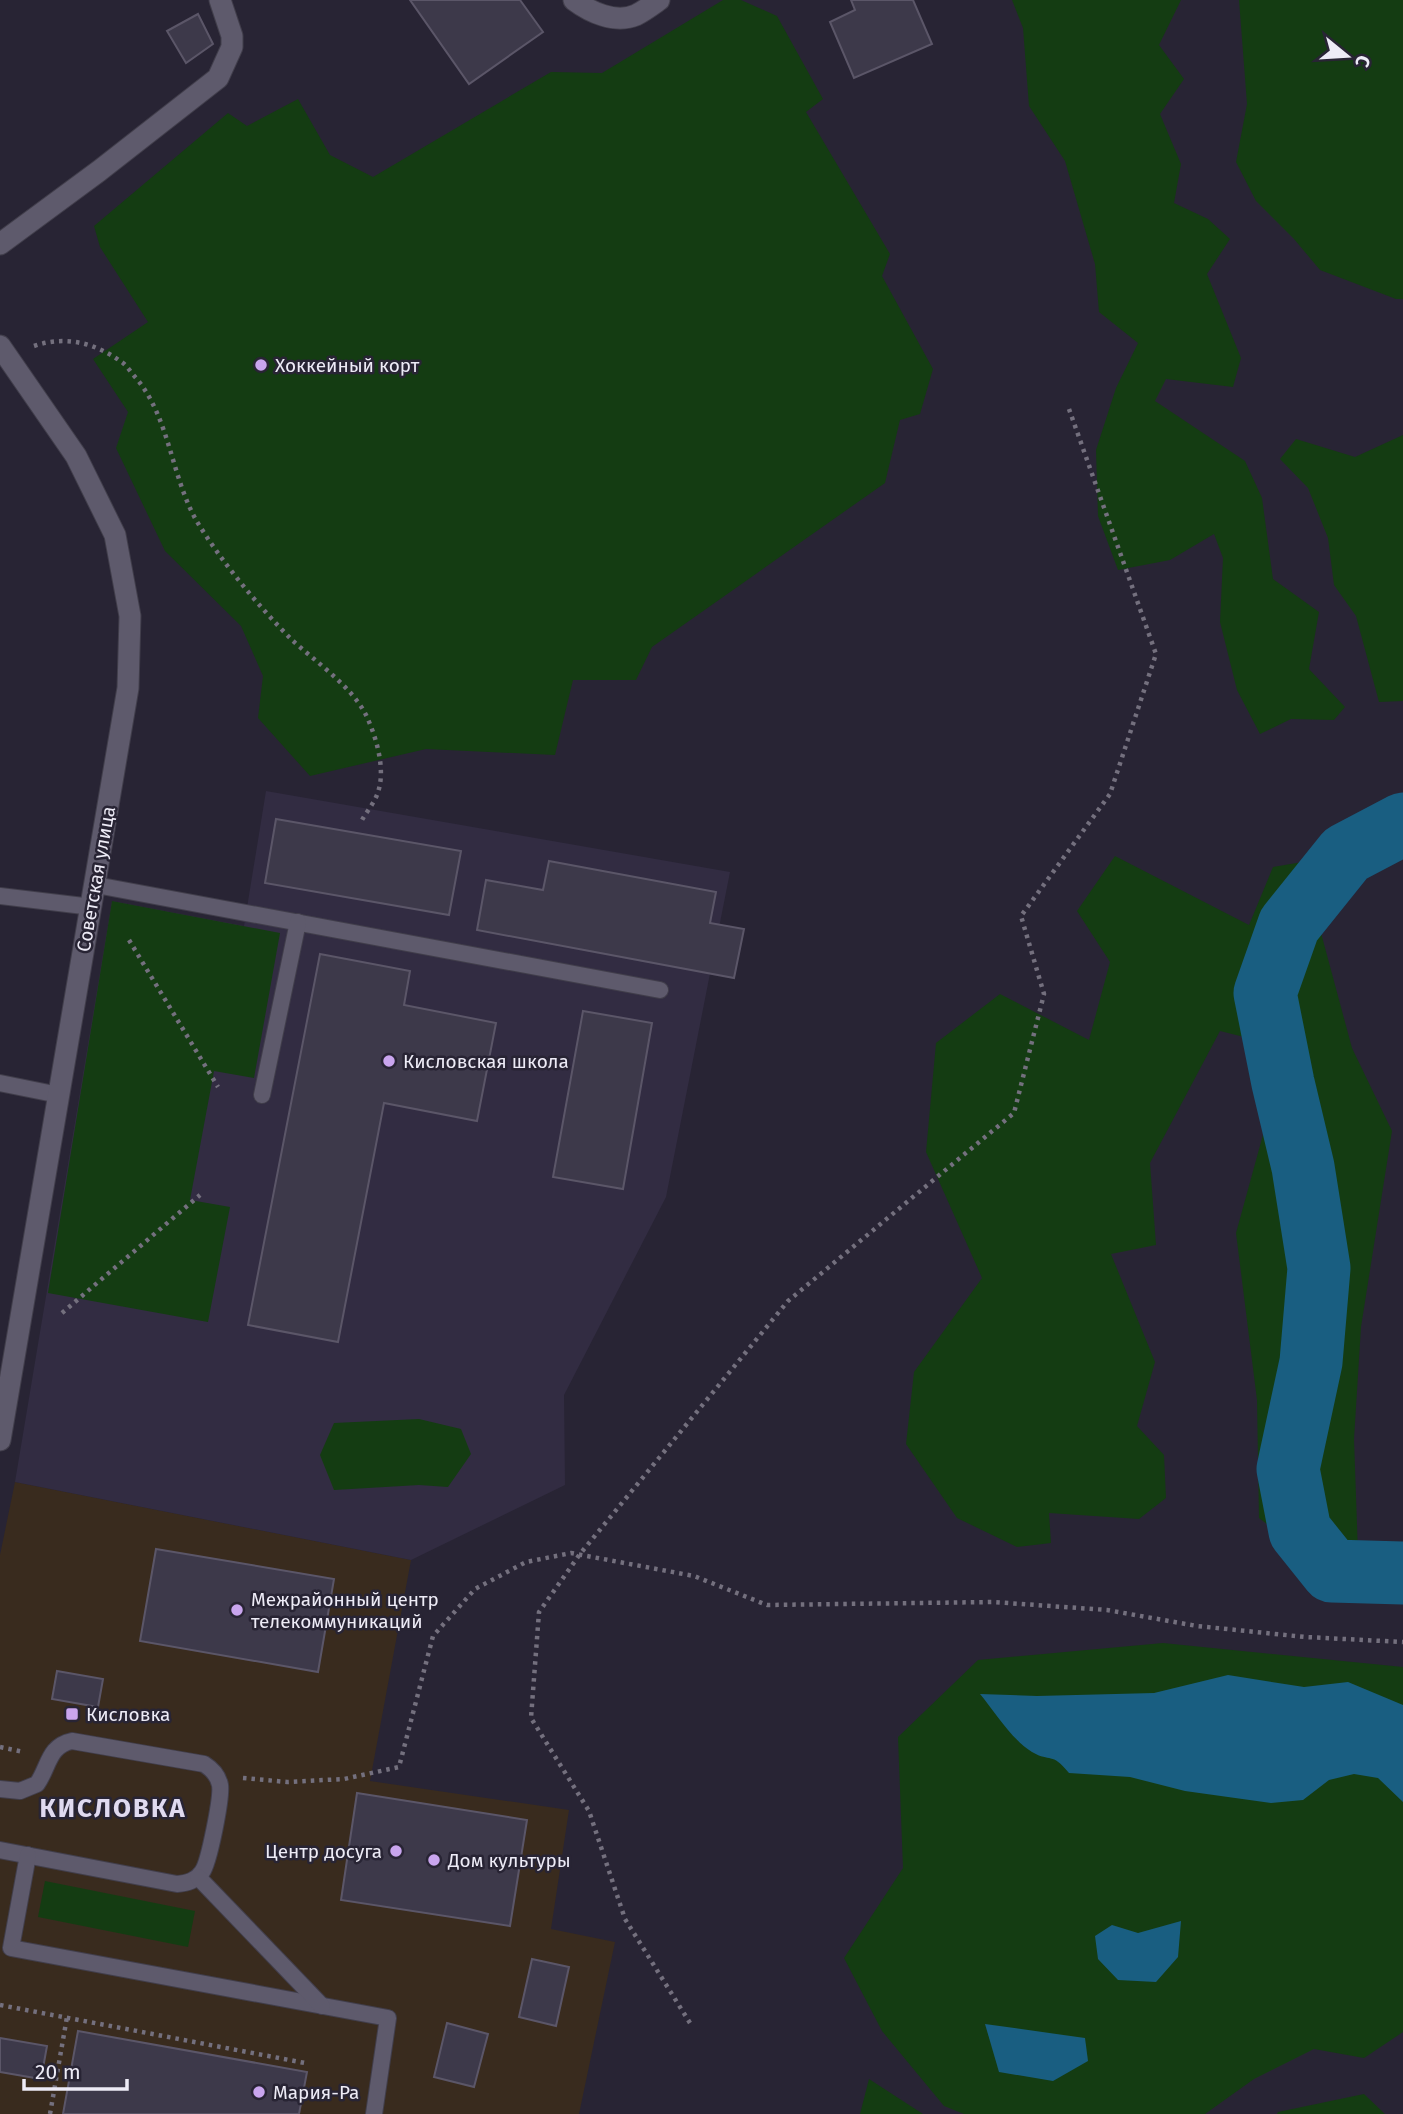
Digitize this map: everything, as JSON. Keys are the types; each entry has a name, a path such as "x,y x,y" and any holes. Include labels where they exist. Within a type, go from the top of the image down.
{"street":[{"path":"0,244 218,78 232,47 232,36 220,0"},
{"path":"574,0 587,10 617,18 634,16 659,0"},
{"name":"Советская улица","path":"0,1440 128,688 130,616 115,535 76,456 3,351"}],"lane":[{"path":"96,885 660,990"},
{"path":"0,896 92,907"},
{"path":"262,1095 298,922"},
{"path":"0,1083 59,1095"},
{"path":"0,1789 20,1791 37,1784 53,1751 72,1741 195,1761 211,1768 217,1775 221,1792 206,1865 198,1877 185,1884 0,1850"},
{"path":"27,1855 10,1948 388,2018 374,2114"},
{"path":"198,1877 322,2006"}],"path":[{"path":"3,351 69,340 92,346 124,364 146,390 162,422 195,518 213,546 266,612 342,685 364,712 376,740 380,772 379,792 362,820"},
{"path":"690,2022 625,1919 589,1811 531,1718 539,1612 580,1554 788,1301 1014,1113 1044,994 1021,916 1110,794 1156,654 1069,409"},
{"path":"129,940 218,1087"},
{"path":"62,1313 200,1195"},
{"path":"217,1775 287,1783 344,1779 399,1767 433,1636 475,1588 526,1562 547,1557 580,1554 694,1576 766,1605 993,1602 1107,1610 1197,1626 1305,1637 1403,1642"},
{"path":"0,2005 305,2063"},
{"path":"50,2114 67,2017"}],"shaded area":[{"name":"Кисловская школа","path":"266,791 730,872 666,1197 564,1395 565,1485 411,1560 15,1482 112,901 244,926"},
{"path":"15,1482 411,1560 370,1781 569,1810 551,1929 615,1942 579,2114 0,2114 0,1555"}],"green space":[{"path":"723,0 741,0 777,16 823,99 806,112 890,254 882,276 933,369 920,414 900,420 885,483 652,647 636,680 573,680 555,755 426,749 310,776 258,718 263,676 241,626 165,551 116,448 128,412 93,359 148,322 100,247 94,226 228,113 247,126 298,99 330,155 373,177 551,72 602,73"},
{"path":"1012,0 1181,0 1159,45 1184,79 1160,114 1181,164 1174,203 1208,219 1230,239 1207,274 1241,358 1233,387 1166,379 1155,401 1245,461 1262,498 1273,579 1319,612 1309,669 1345,707 1334,720 1291,719 1260,734 1237,690 1220,622 1223,558 1214,534 1170,560 1118,570 1098,516 1096,450 1116,388 1138,343 1099,312 1095,264 1065,161 1029,106 1023,28"},
{"path":"1239,0 1403,0 1403,299 1396,299 1320,270 1256,201 1236,162 1247,104"},
{"path":"1403,435 1403,701 1379,702 1356,616 1334,585 1328,538 1308,488 1280,459 1296,439 1355,457"},
{"path":"1115,856 1249,925 1273,867 1308,861 1310,892 1352,1048 1392,1131 1361,1327 1354,1439 1358,1553 1333,1575 1259,1518 1257,1400 1236,1233 1272,1102 1264,1042 1220,1031 1150,1163 1156,1245 1111,1254 1155,1362 1137,1426 1164,1455 1166,1498 1139,1519 1049,1513 1051,1543 1017,1547 957,1518 906,1444 914,1372 982,1278 926,1152 936,1043 1000,994 1089,1040 1110,962 1077,911"},
{"path":"112,901 280,933 254,1078 214,1071 190,1200 230,1207 208,1322 48,1293"},
{"path":"419,1419 461,1429 471,1454 448,1487 419,1485 334,1490 320,1455 334,1423"},
{"path":"1163,1643 1403,1667 1403,2032 1364,2058 1314,2049 1254,2079 1205,2114 964,2114 944,2106 882,2031 844,1958 903,1868 898,1737 978,1660"},
{"path":"45,1881 195,1911 188,1947 38,1917"},
{"path":"869,2079 923,2114 860,2114"},
{"path":"1364,2094 1385,2114 1277,2114 1278,2112"}],"water":[{"path":"1228,1675 1304,1687 1348,1682 1403,1705 1403,1802 1378,1778 1354,1774 1329,1780 1303,1800 1271,1803 1185,1791 1130,1777 1069,1773 1054,1760 1025,1747 980,1694 1037,1696 1154,1693"},
{"path":"1181,1921 1178,1957 1156,1982 1118,1980 1098,1959 1095,1936 1112,1925 1138,1933"},
{"path":"985,2024 1085,2038 1088,2061 1053,2081 999,2072"}],"building":[{"path":"410,0 520,0 543,32 469,84"},
{"path":"851,0 913,0 932,44 854,78 830,22 855,10"},
{"path":"198,14 213,44 186,63 167,31"},
{"path":"276,819 461,851 449,915 265,883"},
{"path":"549,861 716,892 710,923 744,929 734,978 477,930 486,880 543,890"},
{"path":"320,954 410,971 404,1005 496,1023 477,1121 384,1103 338,1342 248,1325"},
{"path":"583,1011 652,1023 623,1189 553,1177"},
{"name":"Межрайонный центр телекоммуникаций","path":"156,1549 334,1579 318,1672 140,1641"},
{"path":"57,1671 103,1679 98,1707 52,1699"},
{"name":"Дом культуры","path":"357,1793 527,1820 510,1926 341,1900"},
{"path":"532,1959 569,1967 556,2026 519,2017"},
{"path":"447,2023 488,2034 474,2087 434,2077"},
{"path":"78,2031 307,2072 299,2114 63,2114"},
{"path":"0,2038 47,2046 41,2079 0,2072"}],"waterway":[{"path":"1403,824 1346,854 1289,925 1265,993 1303,1167 1319,1268 1311,1362 1288,1469 1300,1531 1332,1571 1403,1573"}],"place":[{"name":"Хоккейный корт","path":"261,365"},
{"name":"Кисловская школа","path":"389,1061"},
{"name":"Межрайонный центр телекоммуникаций","path":"237,1610"},
{"name":"Кисловка","path":"72,1714"},
{"name":"Центр досуга","path":"396,1851"},
{"name":"Дом культуры","path":"434,1860"},
{"name":"Мария-Ра","path":"259,2092"}],"district":[{"name":"КИСЛОВКА","path":"113,1808"}]}
